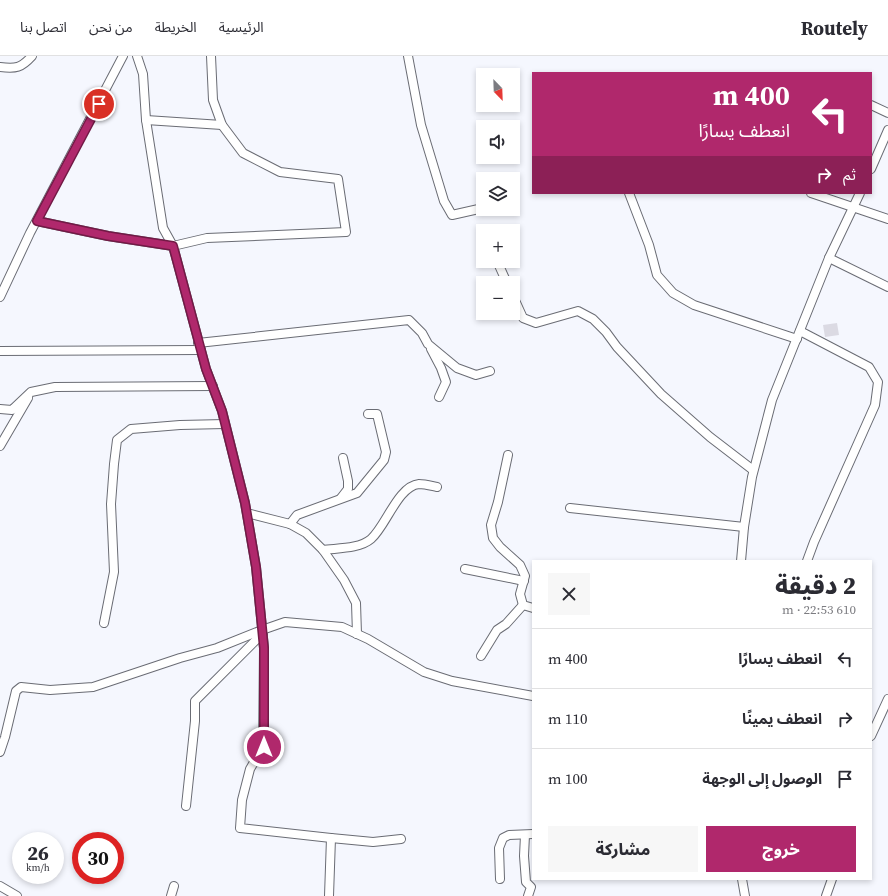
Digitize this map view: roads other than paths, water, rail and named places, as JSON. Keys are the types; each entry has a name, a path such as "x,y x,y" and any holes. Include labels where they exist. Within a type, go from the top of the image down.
{"street":[{"path":"0,67 17,68 24,65 32,56"},
{"path":"0,297 37,221 123,56"},
{"path":"137,56 143,74 146,120 164,228 173,246 200,347 212,386 222,411 247,513 256,567 264,648 264,747 250,769 242,800 240,828 373,842 401,839"},
{"path":"37,221 108,236 173,246 207,238 346,232 338,179 280,172 243,153 222,125 213,100 211,56"},
{"path":"408,56 421,125 444,201 452,215 476,210"},
{"path":"872,105 888,113"},
{"path":"146,120 222,125"},
{"path":"872,167 888,130"},
{"path":"629,194 649,245 657,275 673,293 694,305 799,335 869,367 878,382 875,405 807,560"},
{"path":"814,194 888,219"},
{"path":"741,560 744,527 754,470 772,400 829,258 860,194"},
{"path":"829,258 888,287"},
{"path":"520,311 523,318 536,323 578,310 593,319 661,394 710,437 754,470"},
{"path":"0,351 200,347 409,320 422,333 441,368 446,382 439,397"},
{"path":"428,344 456,368 476,375 490,371"},
{"path":"0,409 12,410 31,392 55,388 212,386"},
{"path":"0,446 31,392"},
{"path":"290,524 297,516 340,498 357,493 384,460 386,452 377,414 368,414"},
{"path":"104,623 114,572 111,504 117,440 131,429 180,425 225,424"},
{"path":"508,455 498,502 491,525 493,538 500,547 520,564 525,576 520,594 523,605"},
{"path":"340,498 348,489 348,481 343,458"},
{"path":"323,550 360,545 371,539 409,487 419,484 437,487"},
{"path":"570,508 744,527"},
{"path":"247,513 290,524 306,533 323,550 344,580 356,603 357,634"},
{"path":"465,569 524,581"},
{"path":"523,605 532,608"},
{"path":"481,656 497,630 506,624 523,605"},
{"path":"0,752 16,691 21,687 50,690 93,687 180,658 217,648 285,622 342,628 368,639 424,672 452,681 532,696"},
{"path":"186,806 195,721 195,701 262,631"},
{"path":"872,734 888,699"},
{"path":"500,880 499,848 503,838 509,835 529,835 524,856 526,882 531,887 528,896"},
{"path":"329,896 331,838"},
{"path":"742,880 745,896"},
{"path":"826,896 832,880"},
{"path":"0,886 16,896"},
{"path":"171,896 174,886"}]}
